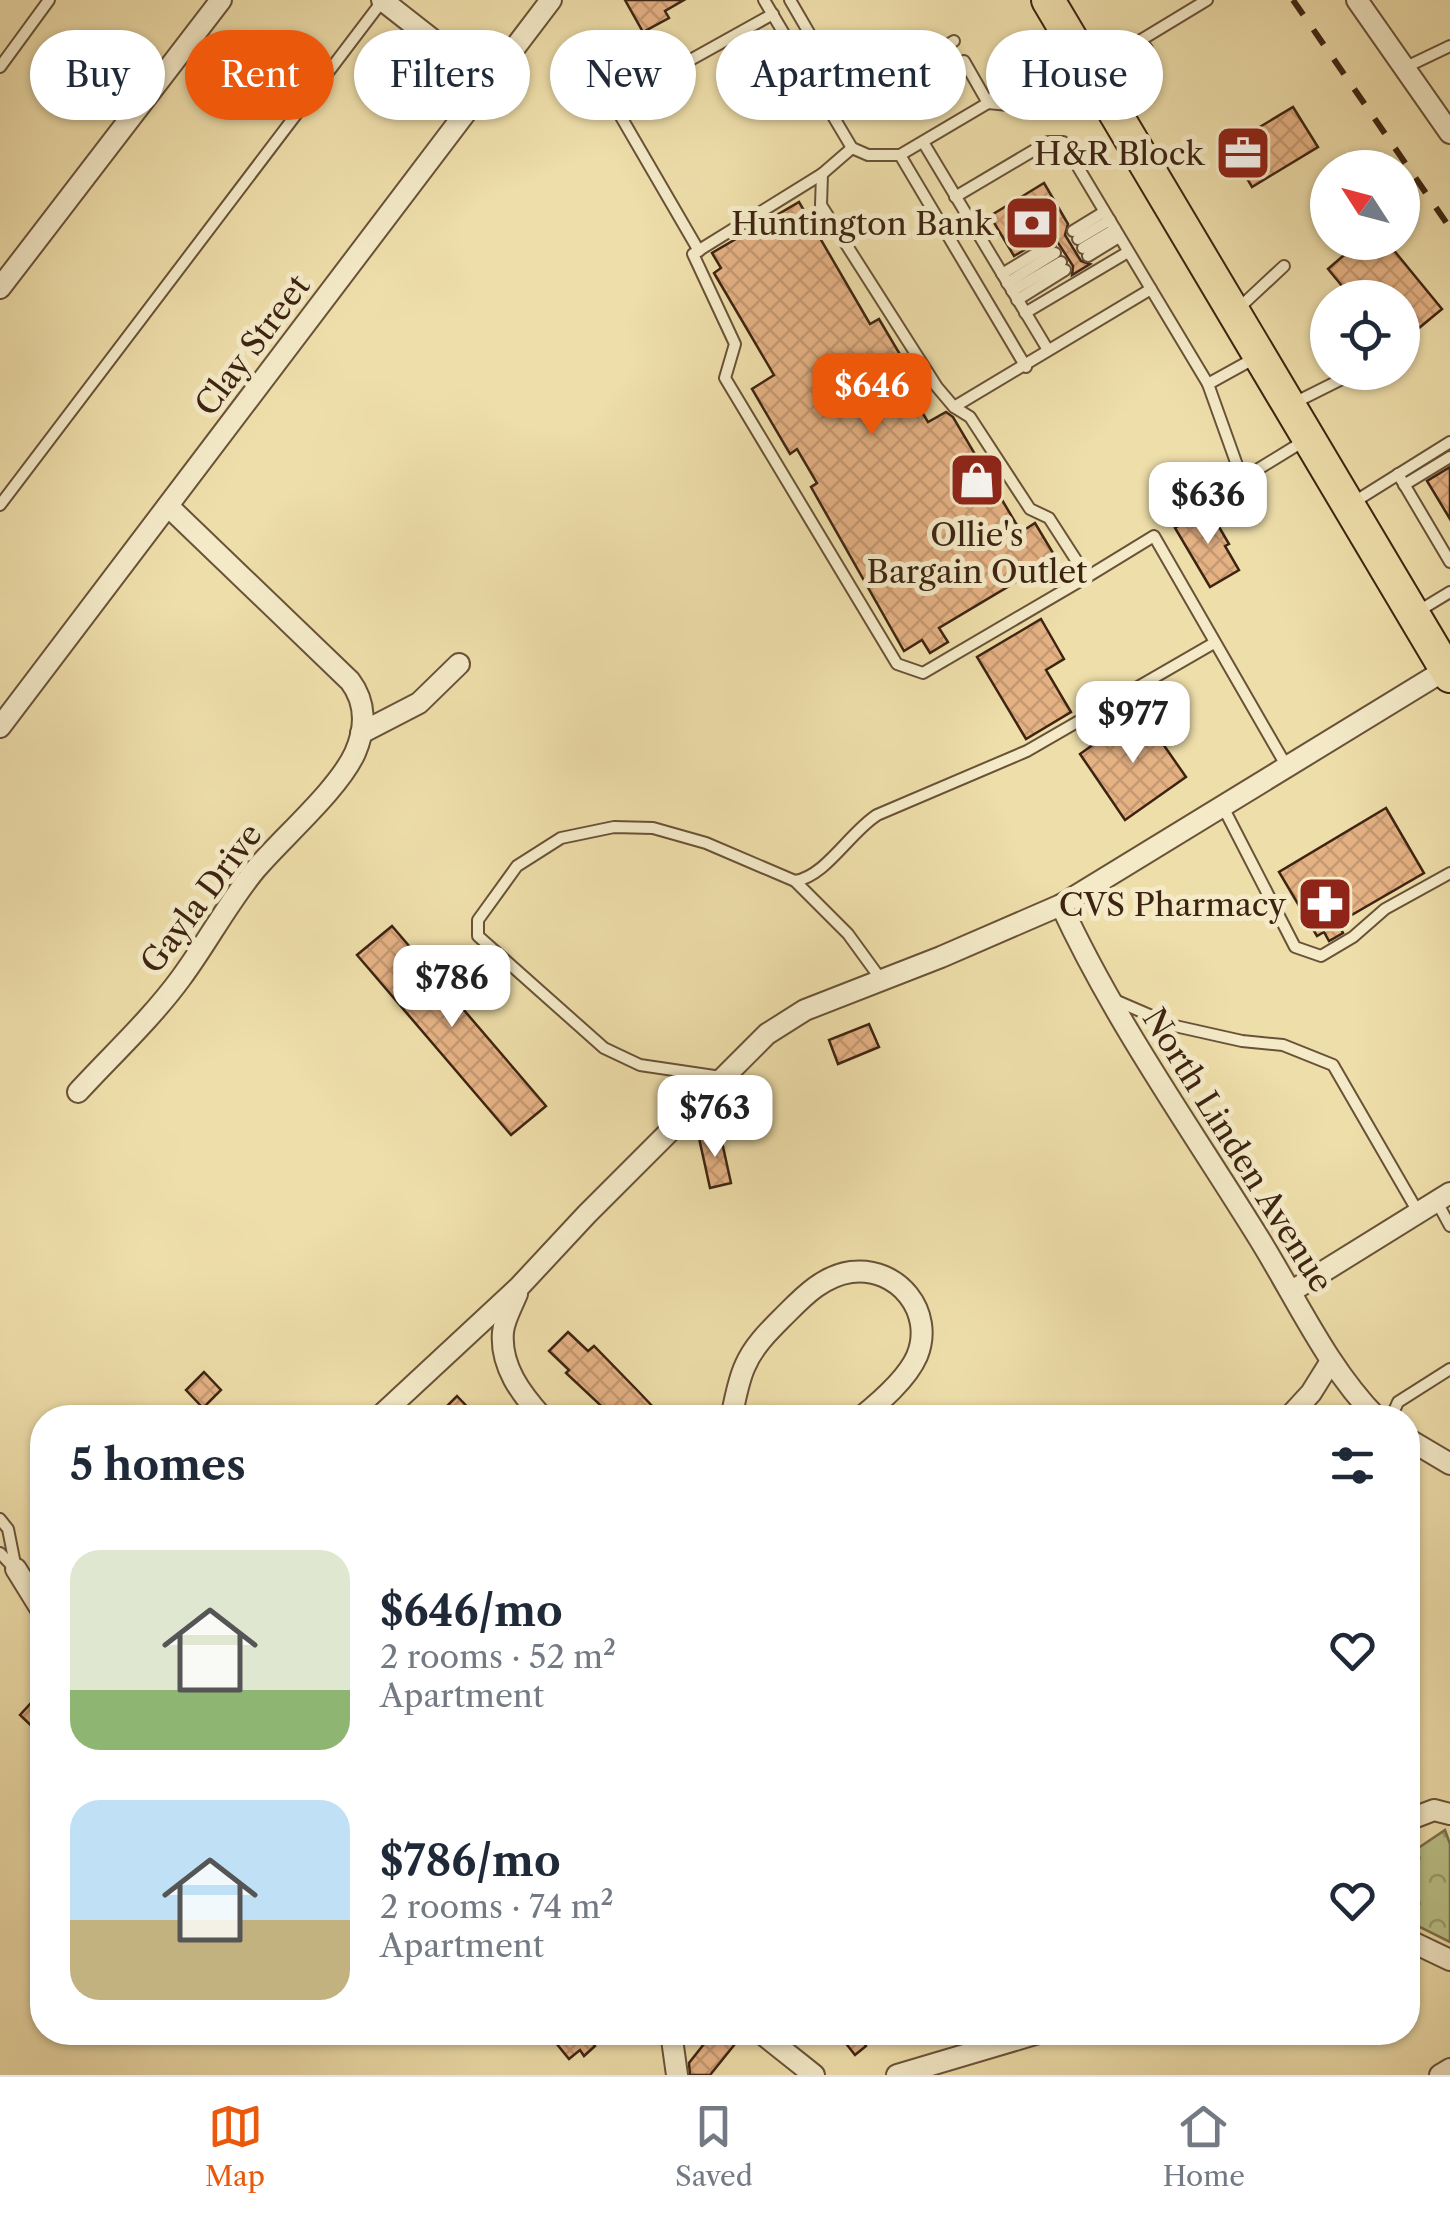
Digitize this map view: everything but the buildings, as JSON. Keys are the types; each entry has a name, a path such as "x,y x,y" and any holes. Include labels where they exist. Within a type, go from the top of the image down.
{"main road":[{"path":"1048,0 1065,30"},
{"path":"1119,120 1449,671"}],"street":[{"path":"0,288 221,0"},
{"path":"383,0 421,30"},
{"name":"Clay Street","path":"528,30 551,0"},
{"path":"1356,0 1450,132"},
{"name":"Clay Street","path":"0,727 460,120"},
{"path":"168,506 350,680 360,693 361,734"},
{"path":"361,734 419,703 459,664"},
{"path":"392,1405 520,1287 721,1077 768,1034 805,1010 1061,905 1449,671"},
{"name":"Gayla Drive","path":"78,1092 179,982 248,879 340,776 354,755 361,734"},
{"name":"North Linden Avenue","path":"1061,905 1110,998 1292,1291 1331,1361 1364,1405"},
{"path":"1292,1291 1435,1202"},
{"path":"734,1405 744,1366 760,1340 809,1291 834,1277 868,1272 886,1278 908,1293 920,1313 923,1334 907,1371 873,1405"},
{"path":"520,1287 502,1330 511,1376 531,1405"},
{"path":"1300,1405 1331,1361"},
{"path":"1420,1447 1450,1464"},
{"path":"16,1569 30,1592"},
{"path":"1420,1815 1434,1810 1450,1814"},
{"path":"1420,1946 1450,1960"},
{"path":"674,2045 677,2075"},
{"path":"776,2045 814,2075"},
{"path":"897,2075 998,2045"},
{"path":"1440,2075 1450,2068"}],"lane":[{"path":"0,67 49,0"},
{"path":"0,505 383,0"},
{"path":"764,0 852,148 868,155 900,155 986,104"},
{"path":"790,0 807,30"},
{"path":"1163,31 1207,0"},
{"path":"699,251 613,103 773,14"},
{"path":"1404,68 1450,46"},
{"path":"966,65 986,100"},
{"path":"923,142 1048,350"},
{"path":"955,196 1048,142 1063,142 1208,384 1242,479"},
{"path":"852,148 822,174 694,254 735,344 725,378 897,664 924,673 1154,536 1288,767"},
{"path":"900,155 1026,367"},
{"path":"822,174 821,205 936,388 970,418 1030,509 1050,518 1087,577"},
{"path":"1112,224 1080,244 1112,224"},
{"path":"1025,313 1128,252"},
{"path":"1009,287 1058,257 1009,287"},
{"path":"1234,312 1284,266"},
{"path":"954,407 1151,289"},
{"path":"1208,384 1260,355"},
{"path":"1290,404 1319,390"},
{"path":"1163,476 1242,479 1310,438"},
{"path":"1401,480 1450,442"},
{"path":"1349,506 1450,457"},
{"path":"1401,480 1450,562"},
{"path":"1413,614 1450,592"},
{"path":"794,881 808,879 822,869 858,827 877,815 1027,752 1214,643"},
{"path":"1223,807 1296,946 1321,956 1353,937 1385,910 1450,873"},
{"path":"721,1077 640,1065 604,1048 478,936 478,920 516,866 562,838 614,827 653,828 706,842 794,881 848,934 880,978"},
{"path":"1110,998 1175,1026 1242,1041 1283,1045 1333,1065 1450,1226"},
{"path":"1397,1405 1450,1369"},
{"path":"0,1519 8,1529 16,1569"},
{"path":"0,1554 16,1569"}],"green space":[{"path":"1445,1830 1450,1844 1450,1942 1420,1927 1420,1847"}],"railway":[{"path":"1293,0 1450,228"}],"place":[{"name":"H&R Block","path":"1243,153"},
{"name":"Huntington Bank","path":"1032,223"},
{"name":"Ollie's Bargain Outlet","path":"977,480"},
{"name":"CVS Pharmacy","path":"1325,904"}]}
